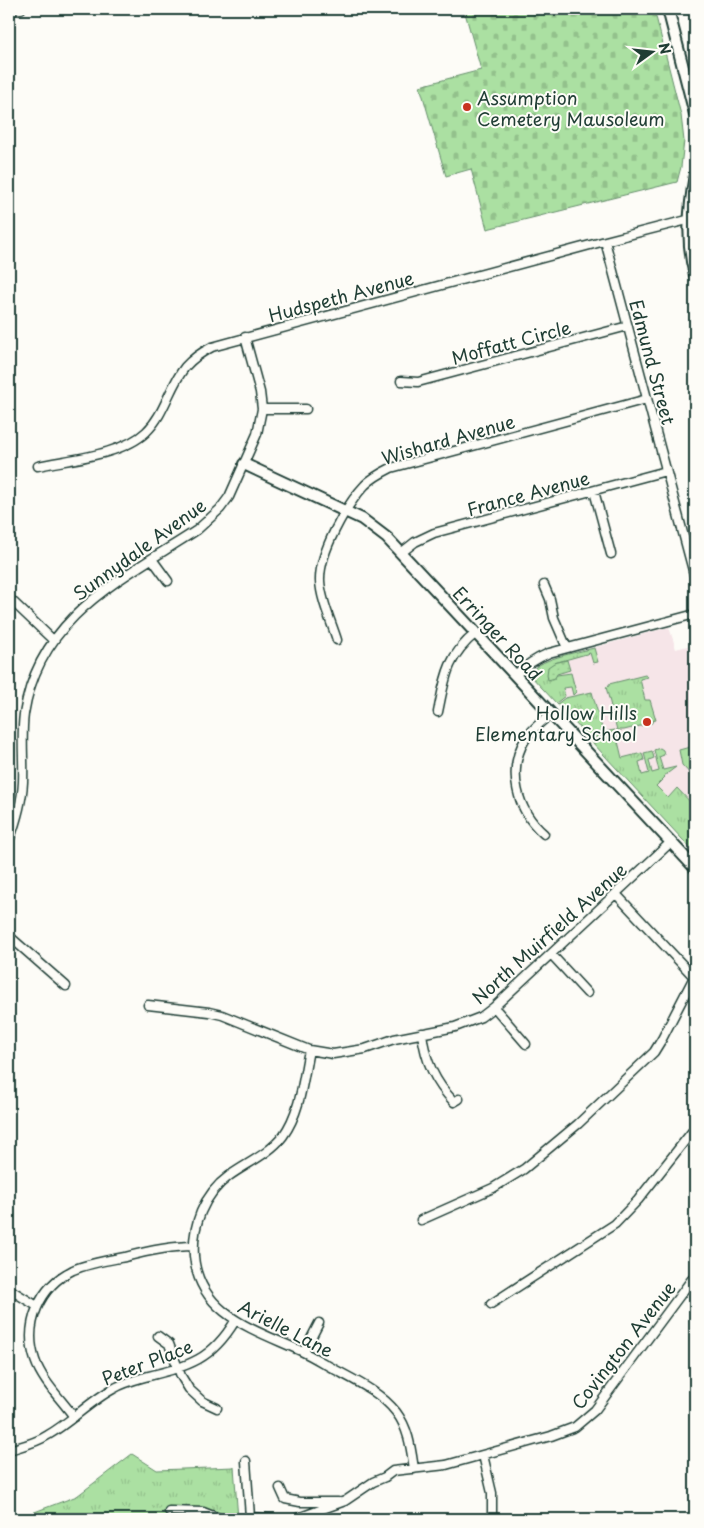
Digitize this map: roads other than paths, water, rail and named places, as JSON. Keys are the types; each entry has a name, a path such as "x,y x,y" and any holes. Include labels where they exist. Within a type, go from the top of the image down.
{"street":[{"path":"9,10 21,9"},
{"path":"668,9 695,114"},
{"path":"695,175 690,242 695,275"},
{"name":"Hudspeth Avenue","path":"38,466 114,450 134,442 156,422 179,376 191,360 212,346 692,219"},
{"name":"Edmund Street","path":"605,241 695,578"},
{"name":"Moffatt Circle","path":"401,381 418,382 628,326"},
{"name":"Sunnydale Avenue","path":"9,841 20,804 23,782 22,737 24,714 36,670 46,650 82,608 98,594 197,530 220,509 229,497 258,434 262,409 260,392 246,337"},
{"name":"Wishard Avenue","path":"337,640 321,590 320,570 326,549 346,512 366,484 376,476 391,468 647,399"},
{"path":"262,409 306,409"},
{"name":"Erringer Road","path":"244,464 346,512 374,528 401,553 695,868"},
{"name":"France Avenue","path":"401,553 415,542 434,533 666,471"},
{"path":"594,491 611,554"},
{"path":"152,559 168,581"},
{"path":"544,585 550,599 554,618 567,648"},
{"path":"9,598 53,640"},
{"path":"516,675 524,666 537,658 567,648 695,614"},
{"path":"438,712 444,678 449,664 460,647 476,633"},
{"path":"544,834 531,821 522,806 517,790 516,772 518,756 526,739 536,726 551,714"},
{"name":"North Muirfield Avenue","path":"148,1005 222,1015 309,1050 322,1053 345,1053 365,1049 394,1039 466,1023 481,1017 494,1007 671,842"},
{"path":"421,1220 511,1178 578,1124 654,1052 662,1039 695,978 616,894"},
{"path":"9,936 66,986"},
{"path":"551,954 587,993"},
{"path":"494,1007 526,1044"},
{"path":"422,1033 426,1056 435,1077 454,1102 459,1098"},
{"name":"Arielle Lane","path":"309,1050 297,1106 288,1128 273,1146 228,1177 211,1194 200,1213 196,1224 194,1246 197,1271 206,1292 222,1311 235,1321 304,1352 384,1399 406,1429 411,1446 414,1469"},
{"path":"491,1304 615,1224 638,1200 695,1128"},
{"path":"74,1417 44,1378 35,1361 31,1333 32,1321 37,1306 46,1291 54,1283 75,1269 162,1248 194,1246"},
{"name":"Covington Avenue","path":"296,1519 345,1501 393,1471 446,1465 563,1432 586,1419 612,1388 695,1275"},
{"path":"9,1289 37,1306"},
{"name":"Peter Place","path":"9,1450 46,1436 115,1388 128,1382 178,1368 201,1359 214,1349 235,1321"},
{"path":"304,1352 318,1324"},
{"path":"158,1336 169,1344 185,1383 195,1396 217,1408"},
{"path":"483,1455 490,1477 492,1519"},
{"path":"246,1461 249,1518 274,1519"},
{"path":"280,1488 285,1498 300,1502 345,1501"},
{"path":"169,1511 203,1512 221,1519"}],"place":[{"name":"Assumption Cemetery Mausoleum","path":"467,107"},
{"name":"Hollow Hills Elementary School","path":"647,722"}]}
